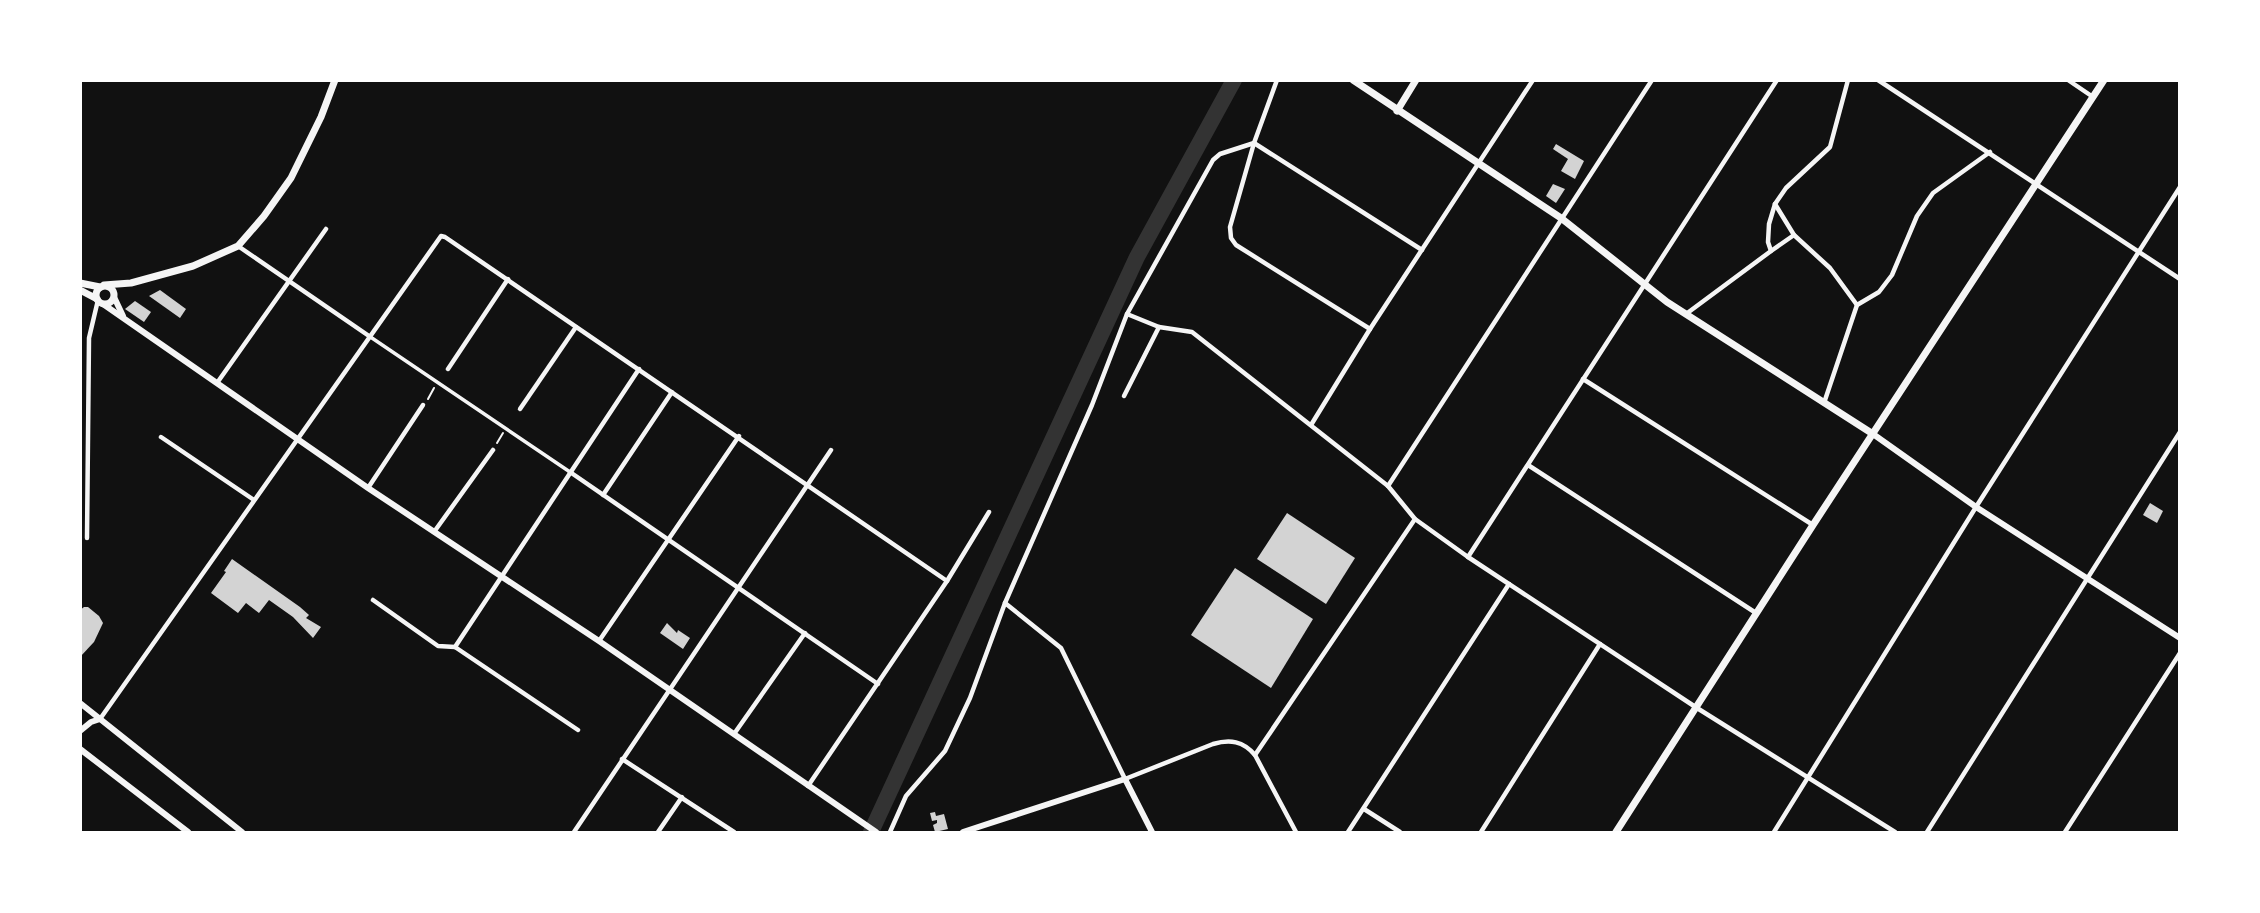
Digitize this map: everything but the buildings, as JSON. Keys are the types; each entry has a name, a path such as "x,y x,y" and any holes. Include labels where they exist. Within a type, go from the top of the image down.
{"main road":[{"path":"102,286 131,283 192,266 238,246 291,178 321,117 335,80"},
{"path":"1353,80 1561,218 1645,286 1686,314 1873,434"},
{"path":"1397,111 1416,80"},
{"path":"1616,832 1813,524 2104,80"},
{"path":"80,283 113,290 114,296"},
{"path":"80,290 99,301 111,301 131,283"},
{"path":"99,301 96,295 102,286"}],"street":[{"path":"1277,80 1254,143 1230,226 1231,238 1236,245 1370,329"},
{"path":"1311,425 1370,329 1533,80"},
{"path":"1388,486 1652,80"},
{"path":"1468,557 1777,80"},
{"path":"1771,251 1768,242 1769,224 1775,204 1786,188 1830,146 1847,80"},
{"path":"1878,80 2179,279"},
{"path":"2068,80 2093,97"},
{"path":"1254,143 1422,250"},
{"path":"890,832 906,796 945,751 970,698 1005,603 1092,405 1127,314 1213,160 1220,154 1254,143"},
{"path":"1825,402 1857,305 1879,292 1892,275 1917,216 1933,193 1990,152"},
{"path":"1774,832 2179,187"},
{"path":"1775,204 1794,235 1830,268 1857,305"},
{"path":"216,384 326,229"},
{"path":"1686,314 1794,235"},
{"path":"80,731 100,719 441,236 739,436 947,581"},
{"path":"238,246 878,684"},
{"path":"449,369 508,279"},
{"path":"114,296 123,318"},
{"path":"87,538 84,444 89,338 99,301 368,488 599,640 876,832"},
{"path":"1127,314 1160,327 1192,332 1388,486 1415,519 1468,557 1697,708 1895,832"},
{"path":"520,409 576,327"},
{"path":"1124,396 1160,327"},
{"path":"456,647 639,369"},
{"path":"1583,379 1813,524"},
{"path":"603,495 672,392"},
{"path":"368,488 424,405"},
{"path":"1927,832 2179,432"},
{"path":"1873,434 1976,507 2179,639"},
{"path":"599,640 739,436"},
{"path":"161,437 254,500"},
{"path":"434,533 493,450"},
{"path":"574,832 831,450"},
{"path":"1528,465 1757,614"},
{"path":"808,786 947,581 989,512"},
{"path":"1255,755 1415,519"},
{"path":"1348,832 1509,584"},
{"path":"373,600 438,646 456,647 578,730"},
{"path":"1005,603 1061,648 1152,832"},
{"path":"734,734 805,633"},
{"path":"1481,832 1600,644"},
{"path":"2066,832 2179,653"},
{"path":"80,703 242,832"},
{"path":"963,832 1125,779 1227,740 1248,748 1255,755 1296,832"},
{"path":"80,749 188,832"},
{"path":"622,760 734,832"},
{"path":"658,832 682,797"},
{"path":"1364,808 1400,832"}],"waterway":[{"path":"871,832 1137,257 1234,80"}]}
